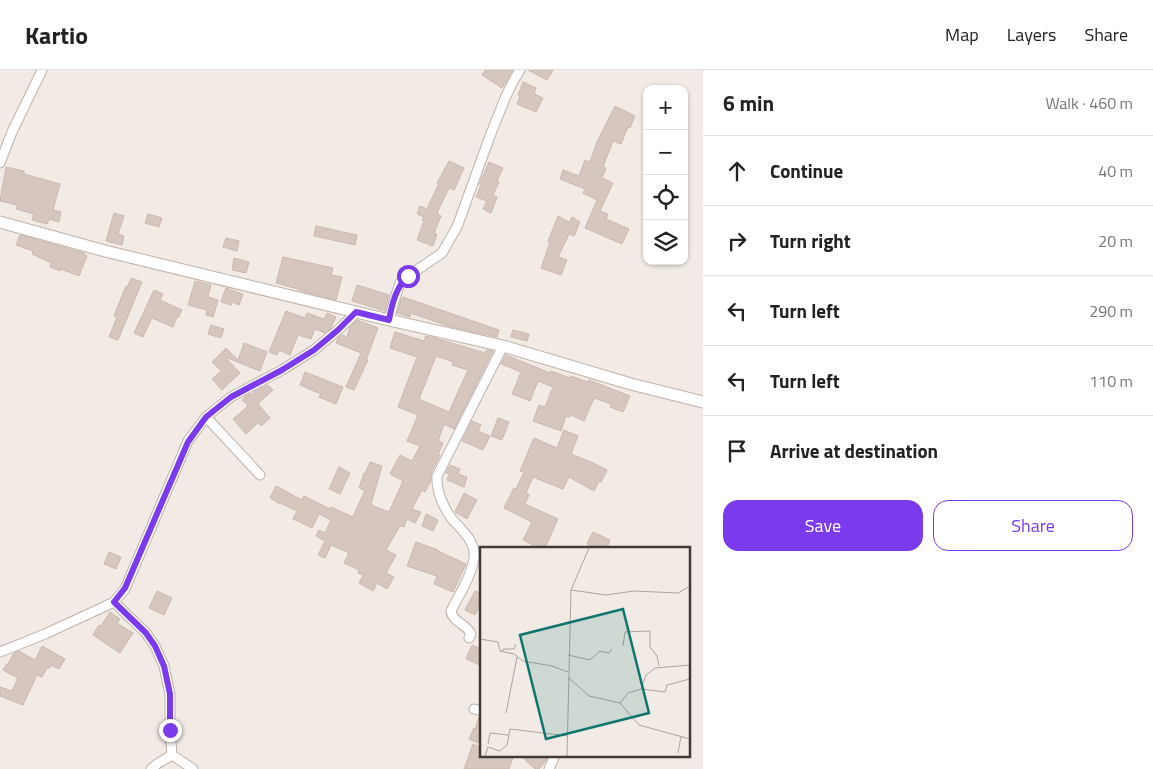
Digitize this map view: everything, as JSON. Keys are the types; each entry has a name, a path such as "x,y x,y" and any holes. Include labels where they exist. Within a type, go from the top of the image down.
{"street":[{"path":"0,164 12,132 42,70"},
{"path":"389,320 400,283 442,253 457,227 506,96 520,70"},
{"path":"0,222 105,251 503,346 631,384 703,402"},
{"path":"0,652 45,634 114,602 125,588 188,442 206,417 231,397 282,370 314,350 356,312"},
{"path":"469,638 470,630 455,620 451,612 469,575 474,556 472,545 467,535 451,517 439,493 437,476 503,346"},
{"path":"206,417 260,475"},
{"path":"114,602 146,633 155,646 164,666 170,694 172,755"},
{"path":"151,769 172,755"},
{"path":"172,755 193,769"},
{"path":"549,769 555,756"}],"building":[{"path":"485,70 513,70 502,88 482,75"},
{"path":"528,70 553,70 547,80"},
{"path":"523,82 536,88 534,94 543,98 536,112 517,104"},
{"path":"615,106 635,116 621,144 613,141 603,167 606,168 602,178 613,183 600,211 608,214 606,219 629,229 622,244 585,228 597,200 583,193 585,189 560,179 563,170 579,176 585,160 590,162 597,142"},
{"path":"449,161 464,168 454,190 449,188 437,213 441,216 434,233 437,234 433,246 417,240 424,217 417,214 420,206 427,209 439,183 437,183"},
{"path":"489,162 503,168 493,195 497,197 491,213 483,209 487,201 476,197 481,185 479,184"},
{"path":"6,167 24,171 24,174 60,184 53,210 61,212 59,222 49,219 47,224 32,220 34,214 16,209 17,205 0,201"},
{"path":"114,213 124,216 118,234 124,236 122,245 106,241"},
{"path":"148,214 162,218 159,227 145,223"},
{"path":"558,216 569,222 572,217 580,222 574,236 569,234 558,257 567,260 561,275 541,268 550,242 548,241"},
{"path":"316,226 357,235 355,245 314,236"},
{"path":"20,235 84,253 87,256 79,276 50,267 51,263 32,254 33,251 16,245"},
{"path":"226,238 239,241 237,251 223,247"},
{"path":"283,257 333,268 331,275 342,277 336,300 276,283"},
{"path":"234,258 249,262 246,273 232,270"},
{"path":"131,278 142,282 118,340 109,337 117,317 114,316"},
{"path":"195,281 211,285 208,297 218,300 213,317 206,315 207,310 188,305"},
{"path":"357,285 389,295 385,311 352,301"},
{"path":"226,288 243,294 239,305 232,302 231,305 221,302"},
{"path":"154,290 163,294 160,300 182,310 173,327 152,318 143,337 134,333"},
{"path":"403,297 499,330 497,337 448,326 411,313 410,317 397,313"},
{"path":"286,311 305,318 307,313 324,319 327,313 336,317 331,328 325,333 315,329 311,339 298,335 290,355 279,350 277,355 269,352"},
{"path":"357,320 378,328 366,360 368,360 354,390 346,387 361,353 336,343 342,335 347,337 350,327"},
{"path":"211,325 224,329 221,338 208,334"},
{"path":"513,330 529,334 527,341 511,337"},
{"path":"395,332 424,341 426,336 485,353 486,350 493,351 454,429 444,424 438,441 443,443 438,454 440,455 431,473 431,480 425,492 422,490 412,509 421,512 415,523 407,519 404,527 400,526 386,550 396,555 386,573 394,577 387,589 377,583 373,591 359,583 363,575 358,573 359,570 344,563 349,553 331,545 325,558 318,555 325,541 316,536 319,530 325,533 331,520 319,514 312,528 293,519 297,511 270,498 276,486 302,500 304,496 330,509 331,507 353,517 365,490 359,488 370,462 382,466 371,504 389,512 403,481 390,474 400,455 412,461 420,446 407,441 418,415 398,407 417,357 390,348","holes":["436,356 453,362 452,365 468,370 449,412 419,399"]},
{"path":"244,343 267,352 260,371 225,357 240,373 222,390 212,379 221,371 212,362 226,348 238,360"},
{"path":"506,355 550,373 551,371 588,382 589,380 630,396 623,412 610,407 611,404 594,398 584,421 571,415 570,417 566,416 561,431 533,421 539,405 545,407 553,387 538,381 530,401 512,394 521,372 501,364"},
{"path":"305,372 343,387 336,404 319,397 321,394 300,385"},
{"path":"268,385 273,390 258,404 270,418 261,426 258,423 246,434 233,419 248,406 242,400 246,396"},
{"path":"498,418 509,422 502,440 491,436"},
{"path":"472,421 481,425 478,431 490,436 483,450 462,441"},
{"path":"564,430 578,436 571,454 607,470 594,491 569,477 563,489 533,477 526,493 529,495 525,504 558,519 545,547 532,547 533,545 523,540 532,522 504,508 524,472 520,471 534,438 557,448"},
{"path":"450,465 460,469 458,474 467,477 464,487 447,480 449,474 446,473"},
{"path":"339,467 350,473 340,494 329,489"},
{"path":"464,493 477,500 467,519 455,512"},
{"path":"426,514 438,520 433,531 422,526"},
{"path":"593,532 610,540 607,547 593,547 587,544"},
{"path":"416,542 438,550 466,564 453,592 434,584 437,576 407,566"},
{"path":"109,552 121,557 116,569 104,564"},
{"path":"157,591 172,598 164,615 149,608"},
{"path":"475,591 480,593 480,606 475,615 465,610"},
{"path":"110,612 120,619 117,623 133,633 120,653 93,635"},
{"path":"472,645 480,648 480,665 466,659"},
{"path":"42,646 65,659 59,669 51,665 42,677 37,675 23,705 0,696 0,687 12,691 18,678 3,670 14,653 19,651 35,660"},
{"path":"480,717 480,738 478,743 469,739"},
{"path":"473,744 480,747 480,756 514,756 509,769 464,769"},
{"path":"521,756 548,756 539,769 535,769"}],"route":[{"path":"170,730 170,694 164,666 155,646 146,633 114,602 125,588 188,442 206,417 231,397 282,370 314,350 356,312 389,320 400,283 408,276"}]}
